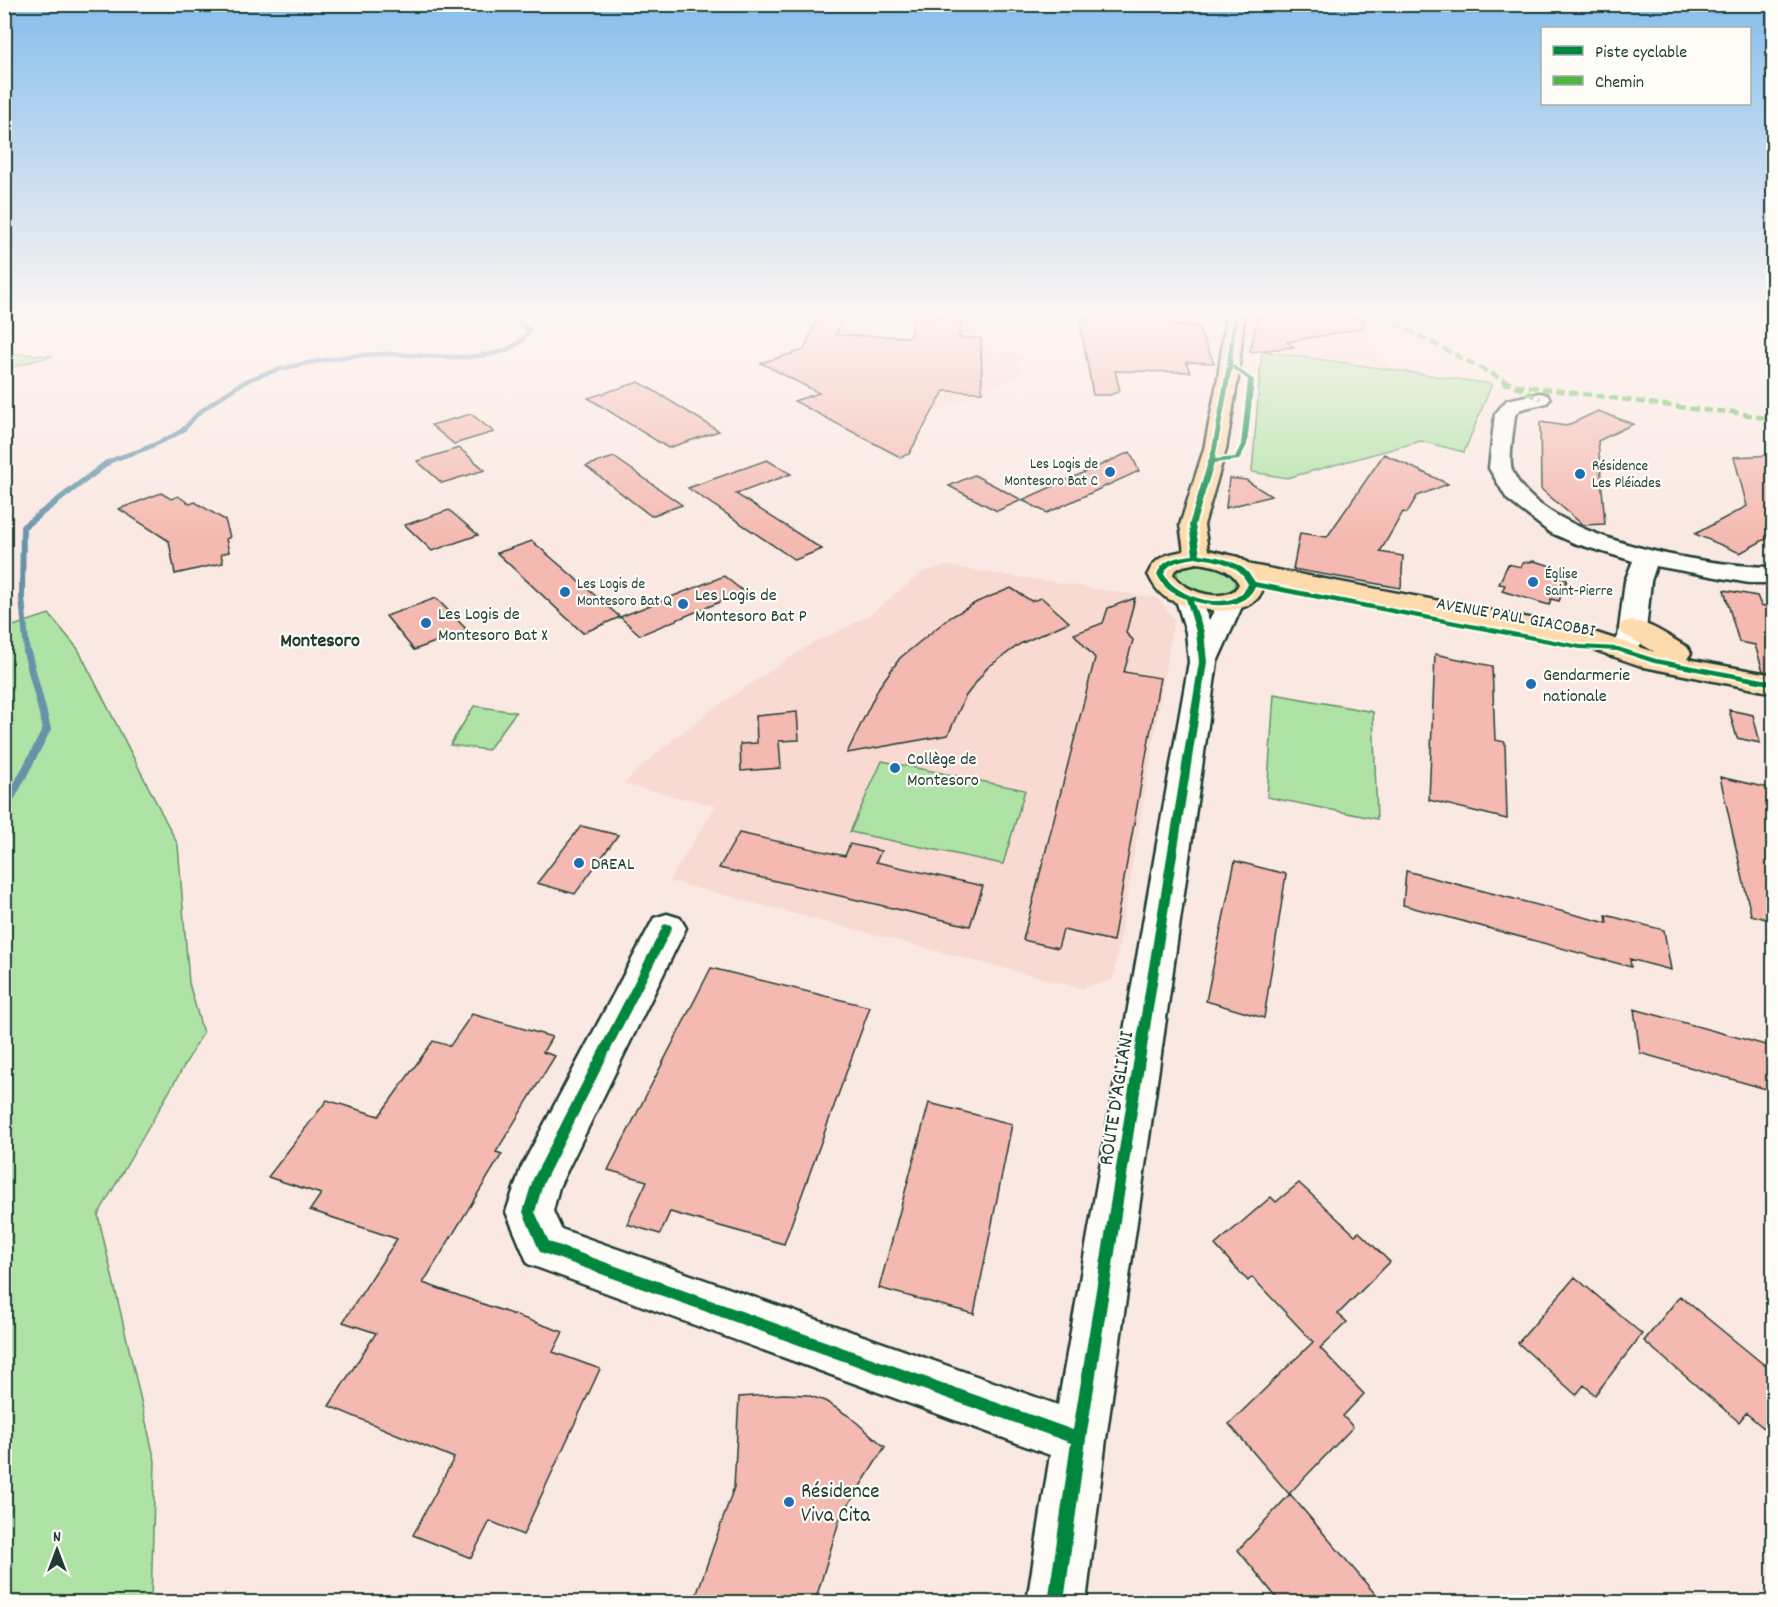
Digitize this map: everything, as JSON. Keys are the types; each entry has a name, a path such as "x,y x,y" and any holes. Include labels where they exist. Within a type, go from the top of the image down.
{"main road":[{"path":"1225,392 1215,449 1192,525 1191,532 1197,556 1173,560 1161,572 1161,580 1167,587 1189,600 1211,604 1231,603 1242,598 1250,592 1248,578"},
{"name":"AVENUE PAUL GIACOBBI","path":"1197,556 1223,560 1248,578 1580,647 1625,638 1652,650 1773,673"},
{"name":"AVENUE PAUL GIACOBBI","path":"1625,638 1654,661 1773,684"}],"street":[{"path":"1539,399 1514,404 1505,414 1500,468 1515,494 1557,527 1583,538 1647,557 1749,575 1773,575"},
{"path":"1625,638 1638,581 1647,557"},
{"name":"ROUTE D'AGLIANI","path":"1056,1602 1079,1439 1203,662 1200,633 1189,600"},
{"name":"ROUTE D'AGLIANI","path":"1203,662 1231,603"},
{"path":"667,928 537,1183 530,1212 545,1247 1079,1439"}],"shaded area":[{"path":"894,392 983,392 926,417"},
{"name":"Collège de Montesoro","path":"947,566 1157,598 1174,618 1113,980 1084,989 669,881 716,806 623,784 659,751 711,710 814,642 869,615 923,572"}],"green space":[{"path":"1259,392 1489,392 1464,452 1421,441 1287,478 1252,472"},
{"path":"1197,563 1228,571 1236,578 1234,588 1212,595 1198,592 1178,581 1177,571 1188,564"},
{"path":"49,614 78,649 178,845 189,983 203,1033 98,1215 155,1461 151,1602 5,1602 4,629"},
{"path":"1274,694 1373,712 1377,819 1267,797"},
{"path":"474,706 516,712 488,750 450,745"},
{"path":"882,761 1025,790 1003,864 850,832"}],"building":[{"path":"607,392 655,392 719,431 668,448 588,398"},
{"path":"817,392 943,392 909,454 900,457 794,401 819,393"},
{"path":"1092,392 1118,392 1110,395 1093,395"},
{"name":"Résidence Les Pléiades","path":"1598,411 1633,424 1598,441 1605,524 1583,525 1541,489 1540,422 1566,426"},
{"path":"471,414 494,432 454,444 431,425"},
{"path":"459,448 485,470 442,483 417,461"},
{"name":"Les Logis de Montesoro Bat C","path":"1130,452 1139,471 1047,513 1022,500"},
{"path":"1384,454 1448,484 1417,496 1407,513 1403,512 1380,552 1403,556 1401,588 1293,569 1300,533 1327,537"},
{"name":"Résidence Les Pléiades","path":"1773,455 1773,535 1740,553 1695,534 1747,506 1734,457"},
{"path":"614,457 682,505 651,516 586,466"},
{"path":"767,460 791,474 736,494 822,549 795,560 688,488"},
{"name":"Les Logis de Montesoro Bat C","path":"974,475 1022,500 997,511 949,486"},
{"path":"1229,478 1246,480 1271,496 1226,508"},
{"path":"161,493 171,499 178,496 190,504 195,502 225,520 230,537 226,539 229,552 221,554 223,563 175,574 169,541 119,509"},
{"path":"449,510 478,535 432,551 405,525"},
{"name":"Les Logis de Montesoro Bat Q","path":"532,541 620,617 583,633 497,553"},
{"name":"Église Saint-Pierre","path":"1534,561 1548,565 1555,571 1553,576 1567,580 1559,601 1551,599 1549,605 1502,591 1505,585 1499,584 1508,564 1521,567 1523,563"},
{"name":"Les Logis de Montesoro Bat P","path":"724,576 744,592 640,635 620,617"},
{"path":"1011,588 1031,601 1042,598 1069,622 1020,644 987,668 965,697 948,735 847,753 879,687 900,658 949,618 977,602"},
{"path":"1724,590 1757,596 1761,605 1773,608 1773,673 1763,671 1755,645 1739,642"},
{"name":"Les Logis de Montesoro Bat X","path":"436,598 467,630 414,650 386,616"},
{"path":"1135,598 1126,633 1133,640 1124,672 1160,678 1113,941 1063,930 1058,948 1023,940 1095,658 1074,634 1103,623 1108,608"},
{"path":"1435,654 1492,666 1495,740 1505,742 1507,819 1429,800"},
{"path":"1729,710 1753,715 1760,743 1737,738"},
{"path":"797,712 799,740 779,741 781,768 741,771 740,744 757,743 756,716"},
{"path":"1720,777 1773,789 1773,921 1751,915"},
{"path":"581,826 618,835 575,894 537,883"},
{"path":"739,833 845,856 850,844 881,851 876,862 983,886 970,926 719,868"},
{"path":"1235,861 1286,874 1264,1018 1206,1001"},
{"path":"1406,871 1607,923 1606,915 1664,930 1671,970 1630,959 1631,967 1403,905"},
{"path":"711,968 870,1007 784,1244 670,1212 660,1234 627,1224 647,1181 608,1170"},
{"path":"1634,1009 1773,1047 1773,1091 1640,1053"},
{"path":"472,1014 552,1037 543,1052 555,1056 496,1152 502,1154 423,1283 563,1332 553,1352 600,1369 523,1535 490,1521 471,1558 413,1535 454,1458 329,1406 376,1333 343,1322 397,1239 310,1210 321,1194 268,1177 327,1100 379,1116 433,1041 450,1046"},
{"path":"929,1103 1012,1124 974,1314 879,1288"},
{"path":"1299,1183 1355,1235 1359,1232 1390,1262 1338,1314 1347,1322 1320,1348 1364,1394 1343,1416 1353,1427 1289,1494 1229,1424 1313,1342 1252,1277 1248,1281 1215,1245 1271,1197 1276,1202"},
{"path":"1575,1277 1642,1334 1595,1395 1584,1385 1576,1395 1518,1343"},
{"path":"1680,1296 1773,1372 1773,1436 1746,1413 1739,1422 1644,1341"},
{"name":"Résidence Viva Cita","path":"807,1395 825,1401 849,1416 885,1447 840,1518 815,1602 694,1602 734,1487 739,1397"},
{"path":"1290,1494 1382,1602 1280,1602 1238,1550"}],"waterway":[{"path":"107,463 180,432 209,405 229,392"},
{"path":"27,653 22,598 23,527 107,463"},
{"path":"4,811 47,729 27,652"}],"marked path":[{"path":"1526,392 1540,399"},
{"path":"1568,392 1701,410 1733,412 1774,420"}],"cycle path":[{"path":"1197,556 1192,525 1215,449 1225,392"},
{"path":"1212,461 1237,459 1244,445 1250,392"},
{"path":"1197,556 1221,560 1243,571 1252,584 1248,593 1232,602 1205,602 1188,598 1165,583 1161,574 1164,566 1175,560 1197,556"},
{"path":"1252,584 1580,647 1618,649 1654,661 1774,684"},
{"path":"1056,1602 1079,1439 1203,662 1200,632 1189,600"},
{"path":"667,928 537,1183 529,1212 545,1247 1079,1439"}],"place":[{"name":"Les Logis de Montesoro Bat C","path":"1110,472"},
{"name":"Résidence Les Pléiades","path":"1580,474"},
{"name":"Église Saint-Pierre","path":"1533,582"},
{"name":"Les Logis de Montesoro Bat Q","path":"565,592"},
{"name":"Les Logis de Montesoro Bat P","path":"683,604"},
{"name":"Les Logis de Montesoro Bat X","path":"426,623"},
{"name":"Gendarmerie nationale","path":"1531,684"},
{"name":"Collège de Montesoro","path":"895,768"},
{"name":"DREAL","path":"579,863"},
{"name":"Résidence Viva Cita","path":"789,1502"}],"district":[{"name":"Montesoro","path":"320,639"}]}
